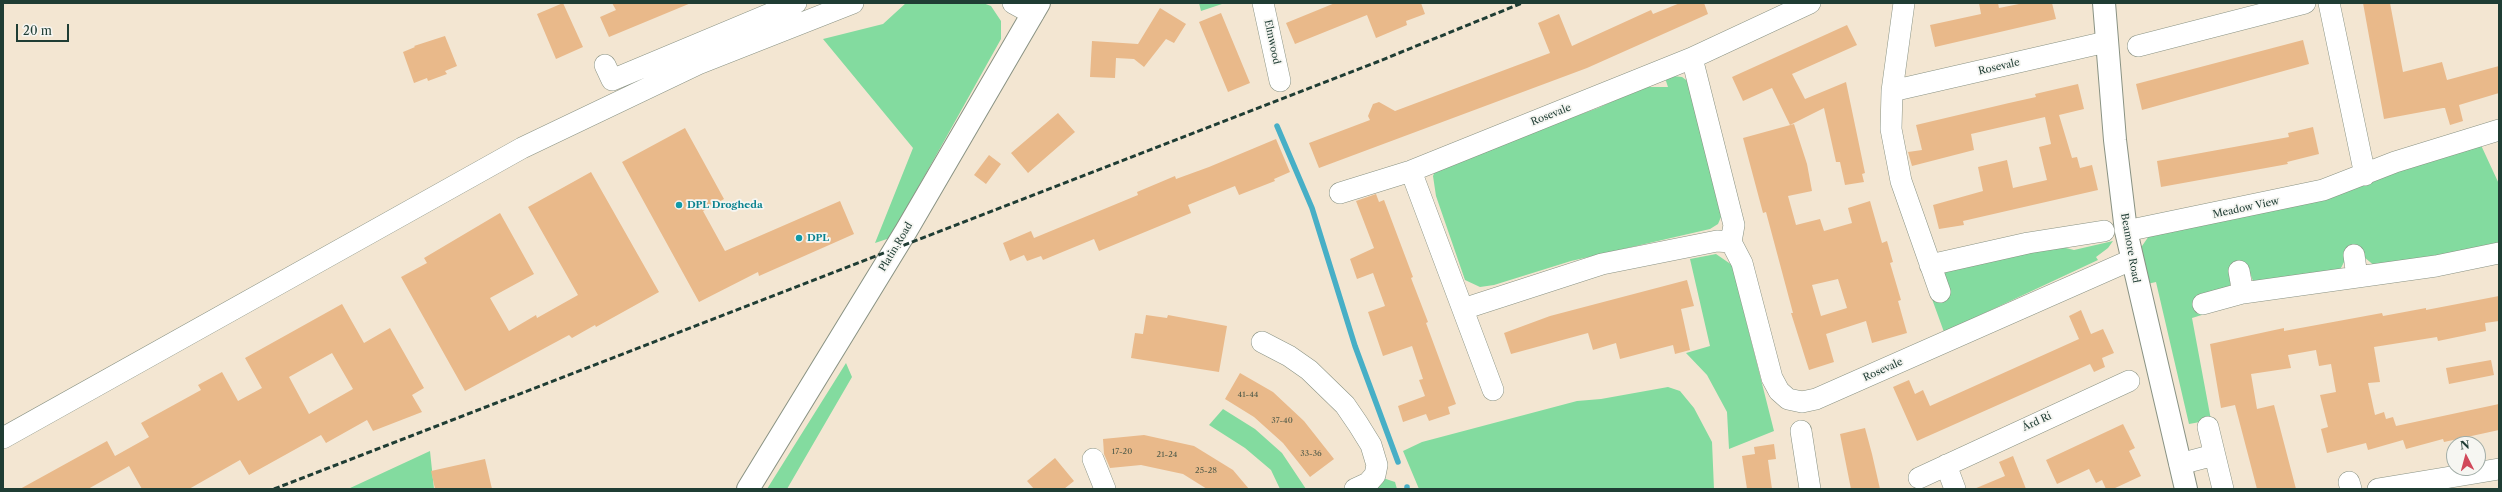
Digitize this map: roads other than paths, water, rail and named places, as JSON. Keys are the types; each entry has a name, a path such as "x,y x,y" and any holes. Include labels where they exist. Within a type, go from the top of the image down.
{"main road":[{"name":"Beamore Road","path":"2104,3 2106,42 2126,231 2131,260 2186,489"},
{"name":"Platin Road","path":"748,489 906,231 1036,8"}],"street":[{"path":"604,65 612,80 796,3"},
{"path":"3,438 522,148 698,64 826,7 853,3"},
{"path":"1014,3 1036,8"},
{"name":"Elmwood","path":"1263,3 1280,81"},
{"name":"Rosevale","path":"1340,193 1411,171 1692,58 1810,3"},
{"path":"1904,3 1892,91 1891,129 1895,154 1912,214 1940,292"},
{"path":"2138,46 2305,3"},
{"path":"2329,3 2365,175"},
{"name":"Rosevale","path":"1892,91 2106,42"},
{"path":"1463,309 1602,264 1717,241 1731,242 1734,225 1692,58"},
{"name":"Meadow View","path":"2126,231 2284,200 2323,190 2365,175 2395,162 2499,130"},
{"path":"1411,171 1493,390"},
{"path":"1930,265 2028,243 2104,231"},
{"name":"Rosevale","path":"1731,242 1742,263 1772,378 1779,391 1788,399 1802,402 1816,399 2131,260"},
{"path":"2203,304 2243,293 2436,266 2499,253"},
{"path":"2354,255 2357,277"},
{"path":"2239,271 2243,293"},
{"path":"1262,342 1289,356 1309,370 1345,404 1358,424 1371,445 1377,465 1375,475 1368,483 1355,489"},
{"name":"Árd Rí","path":"1919,478 2129,381"},
{"path":"2208,427 2222,489"},
{"path":"1801,431 1810,489"},
{"path":"2180,464 2214,456"},
{"path":"1093,459 1105,489"},
{"path":"1946,465 1956,489"},
{"path":"2378,489 2499,469"}],"waterway":[{"path":"1277,126 1312,208 1355,346 1398,462"}],"railway":[{"path":"274,489 1377,62 1522,3"}],"place":[{"name":"DPL Drogheda","path":"679,205"},
{"name":"DPL","path":"799,238"}]}
